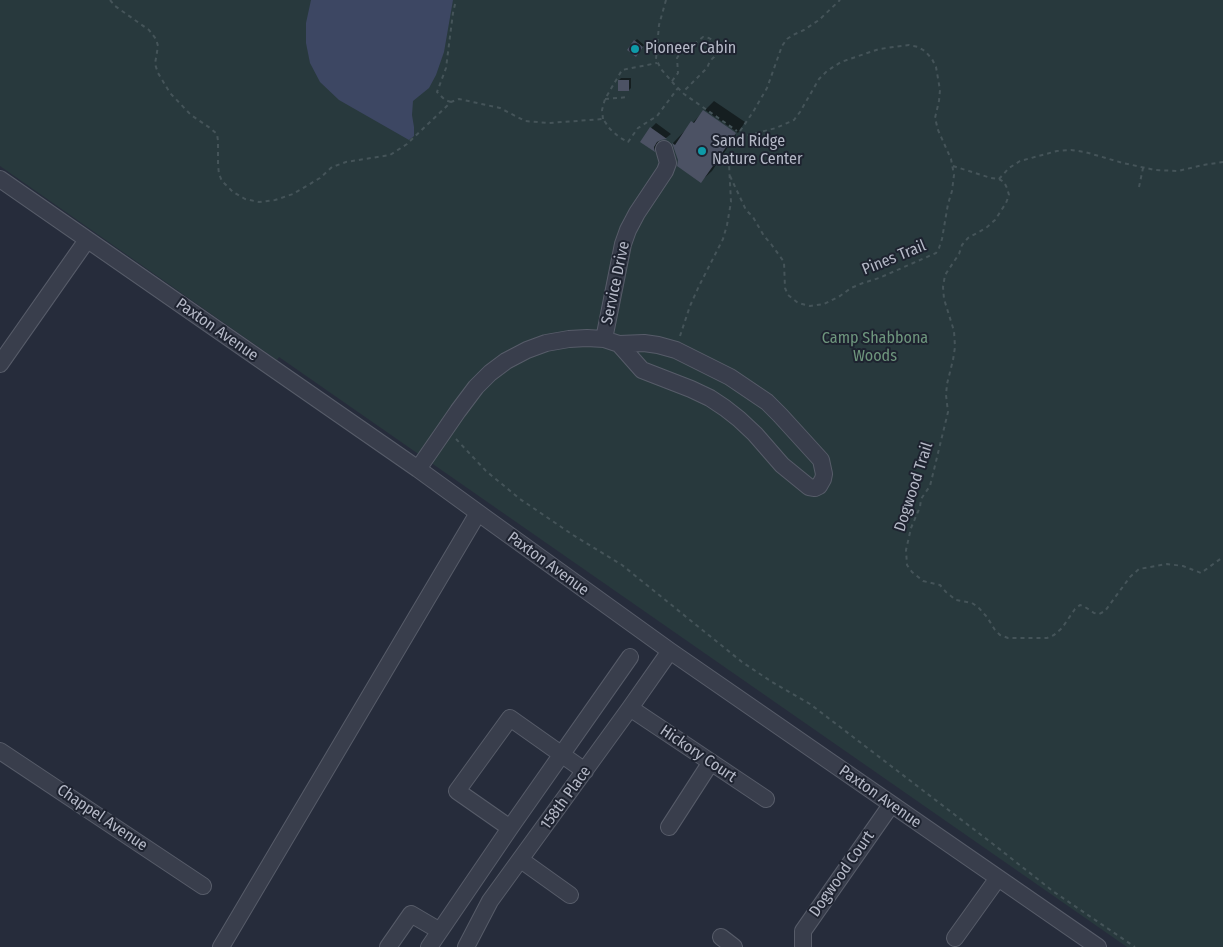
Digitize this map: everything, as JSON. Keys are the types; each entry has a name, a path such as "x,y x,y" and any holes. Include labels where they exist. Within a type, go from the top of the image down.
{"street":[{"name":"Service Drive","path":"611,342 623,244 637,213 666,170 668,163 664,149"},
{"name":"Paxton Avenue","path":"0,179 418,469 670,651 998,878 1087,944"},
{"path":"0,364 87,240"},
{"path":"418,469 476,387 490,373 506,361 546,343 587,338 611,342 658,345 676,350 730,377 767,402 821,460 824,474 819,486 815,488 809,487 802,482 782,465 755,434 725,408 691,389 642,370 611,342"},
{"path":"221,947 478,513"},
{"name":"158th Place","path":"466,947 490,901 670,651"},
{"path":"429,947 630,657"},
{"name":"Hickory Court","path":"630,708 766,799"},
{"path":"510,828 457,792 510,718 585,771"},
{"name":"Chappel Avenue","path":"0,750 203,886"},
{"path":"668,827 711,762"},
{"name":"Dogwood Court","path":"803,947 803,930 891,805"},
{"path":"521,860 570,895"},
{"path":"955,938 998,878"},
{"path":"388,947 411,914 440,931"}],"path":[{"path":"110,0 115,6 149,30 156,39 158,46 155,64 158,73 170,93 191,115 216,134 219,174 222,181 233,192 245,199 259,202 274,200 293,194 320,178 332,167 346,162 390,155 407,144 451,102 459,99 500,108 525,121 548,123 603,119"},
{"path":"451,102 445,100 437,92 446,68 456,0"},
{"path":"666,0 659,25 656,48 658,63 682,92 738,131 753,112 767,88 782,46 787,39 819,20 840,0"},
{"path":"672,81 678,73 677,58 683,49 703,37 712,40 717,52 707,68 682,92"},
{"name":"Pines Trail","path":"730,176 746,210 753,217 764,236 784,262 785,288 788,295 798,304 810,306 824,304 840,296 850,288 879,278 936,253 942,239 952,190 953,166 938,130 936,118 940,90 936,67 925,51 918,47 909,45 880,49 841,62 827,71 794,120 776,128 745,136"},
{"path":"658,63 622,70 605,98 602,110 603,119 610,129 628,142 638,128 657,116 678,88"},
{"path":"605,98 629,97"},
{"path":"953,166 999,179 1009,168 1020,161 1057,151 1071,150 1143,168 1167,171 1223,162"},
{"path":"676,350 690,306 723,239 727,226 731,202 729,164"},
{"path":"1139,187 1143,168"},
{"name":"Dogwood Trail","path":"999,179 1008,188 1009,195 1006,203 995,220 986,228 968,238 962,245 959,254 945,275 944,299 954,331 955,346 947,384 948,412 930,486 921,499 906,550 908,565 912,572 924,581 940,585 956,600 972,603 978,607 987,616 1000,635 1008,638 1047,638 1062,628 1075,609 1080,606 1094,613 1099,614 1105,611 1130,577 1140,568 1167,564 1183,566 1201,573 1223,557"},
{"path":"445,430 486,471 520,499 622,565 742,662 810,704 1054,892 1135,947"}],"green space":[{"name":"Camp Shabbona Woods","path":"0,0 1223,0 1223,947 1127,947 279,357 277,360 0,166"}],"water":[{"path":"311,0 453,0 444,52 436,75 429,88 413,101 414,136 409,140 339,100 320,82 310,63 306,43 306,23"}],"building":[{"name":"Pioneer Cabin","path":"634,40 643,47 636,57 627,50"},
{"name":"Pioneer Cabin","path":"618,80 629,80 629,91 618,91"},
{"name":"Sand Ridge Nature Center","path":"703,110 736,133 701,183 677,166 678,160 672,143 675,145 691,121 694,123"},
{"path":"650,127 667,139 657,142 654,147 655,152 640,142"}],"place":[{"name":"Pioneer Cabin","path":"635,49"},
{"name":"Sand Ridge Nature Center","path":"702,151"}]}
